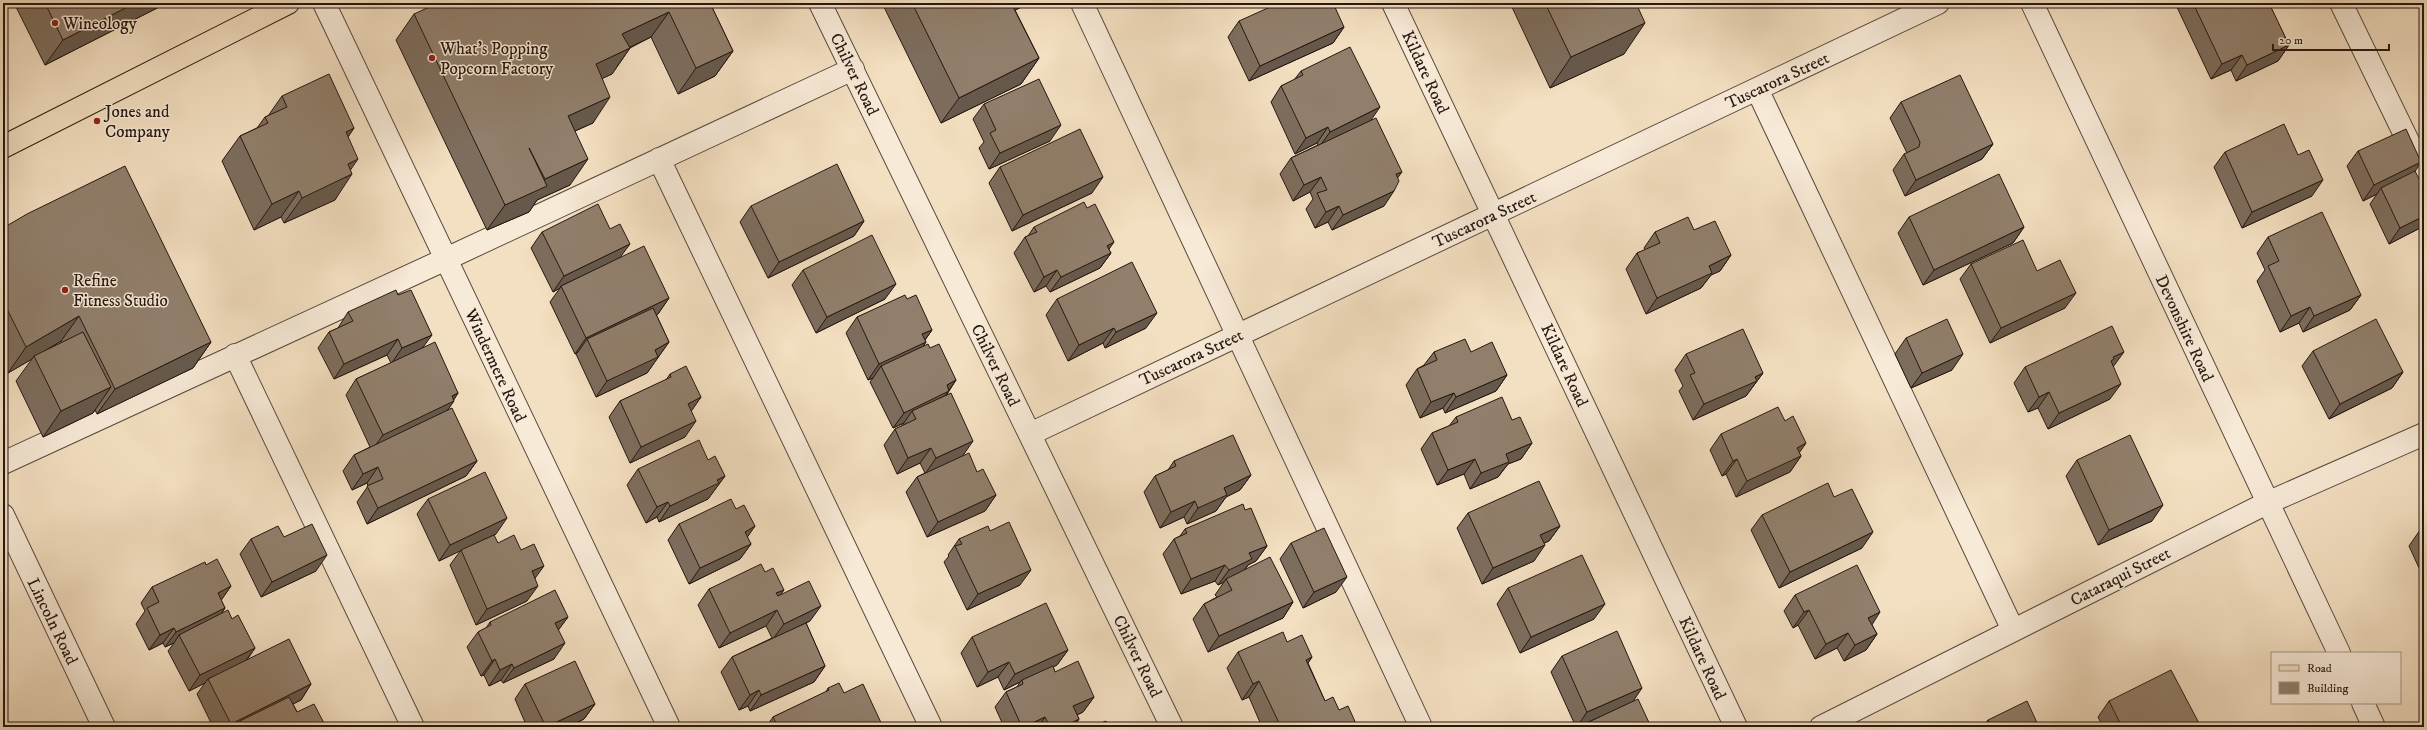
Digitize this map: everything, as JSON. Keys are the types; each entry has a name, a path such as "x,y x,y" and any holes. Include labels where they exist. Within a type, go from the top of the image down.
{"main road":[{"path":"3,147 288,3"}],"street":[{"name":"Windermere Road","path":"324,3 669,727"},
{"name":"Chilver Road","path":"820,3 1172,727"},
{"path":"1082,3 1421,727"},
{"name":"Kildare Road","path":"1393,3 1736,727"},
{"name":"Tuscarora Street","path":"1030,434 1938,3"},
{"name":"Devonshire Road","path":"2032,3 2339,652"},
{"path":"2341,3 2424,174"},
{"path":"3,463 446,259 853,69"},
{"path":"1756,89 2013,630"},
{"path":"659,159 931,727"},
{"path":"235,355 413,727"},
{"name":"Cataraqui Street","path":"1821,727 2267,503 2424,434"},
{"name":"Lincoln Road","path":"3,515 104,727"},
{"path":"2363,704 2374,727"}],"building":[{"path":"45,3 135,3 63,40"},
{"path":"438,3 710,3 733,51 696,68 669,12 622,34 630,48 596,64 610,97 568,116 588,159 545,179 529,148 547,186 505,205 414,14"},
{"path":"912,3 1011,3 1039,58 959,98"},
{"path":"1279,3 1333,3 1344,27 1260,66 1239,21"},
{"path":"1545,3 1636,3 1645,23 1571,57"},
{"path":"2193,3 2269,3 2289,45 2247,65 2242,55 2222,64"},
{"path":"1350,47 1380,107 1330,132 1328,127 1306,138 1281,86 1303,75 1301,71"},
{"path":"329,74 354,128 346,132 358,159 348,164 352,174 302,198 299,191 272,204 240,136 268,123 265,117 287,107 282,96"},
{"path":"1960,75 1993,144 1916,180 1904,154 1919,147 1920,142 1901,102"},
{"path":"1039,79 1061,125 1000,153 990,133 996,130 984,104"},
{"path":"1376,118 1402,172 1396,174 1399,181 1394,191 1343,215 1339,206 1326,212 1317,193 1327,190 1321,177 1304,185 1291,158"},
{"path":"2284,124 2298,155 2309,150 2323,180 2252,212 2225,152"},
{"path":"1080,129 1103,177 1023,215 1000,167"},
{"path":"2406,129 2421,162 2374,185 2358,151"},
{"path":"837,164 864,221 779,262 751,206"},
{"path":"125,166 211,342 115,389 79,316 26,347 3,301 3,228 27,214"},
{"path":"2415,171 2424,189 2424,216 2400,228 2381,188"},
{"path":"1999,174 2024,227 1934,270 1909,217"},
{"path":"1084,202 1087,208 1095,204 1114,242 1107,246 1111,253 1061,277 1057,270 1044,277 1025,237 1037,232 1034,227"},
{"path":"598,204 610,229 620,224 630,244 564,276 542,232"},
{"path":"2322,212 2361,295 2314,316 2310,307 2291,316 2268,266 2279,261 2268,237"},
{"path":"1688,217 1694,230 1715,221 1731,255 1709,266 1712,273 1657,298 1637,253 1660,243 1655,232"},
{"path":"872,235 896,284 827,317 803,270"},
{"path":"2023,240 2037,271 2060,260 2076,293 2001,328 1971,264"},
{"path":"644,246 669,298 586,338 561,286"},
{"path":"1132,262 1157,313 1116,332 1114,328 1079,345 1057,299"},
{"path":"396,290 398,295 411,290 432,335 402,348 398,339 344,364 329,332 353,321 348,312"},
{"path":"905,295 907,299 916,295 932,330 922,334 926,342 879,364 857,317"},
{"path":"653,308 669,342 655,350 658,357 607,381 587,339"},
{"path":"1947,319 1963,354 1922,373 1906,338"},
{"path":"2376,319 2403,372 2340,404 2313,351"},
{"path":"2112,326 2124,352 2113,357 2114,359 2111,361 2121,384 2059,413 2049,392 2039,397 2025,367"},
{"path":"1743,329 1763,373 1755,377 1757,381 1704,404 1690,375 1695,373 1686,354"},
{"path":"83,332 111,387 61,411 34,356"},
{"path":"1465,339 1471,352 1492,342 1507,375 1456,397 1454,393 1431,402 1417,369 1437,360 1434,352"},
{"path":"435,342 458,393 452,396 454,401 383,435 356,379"},
{"path":"928,344 930,348 939,344 956,380 947,385 949,391 904,413 881,366"},
{"path":"686,366 701,397 688,404 696,421 641,447 620,401 671,377 670,374"},
{"path":"951,393 973,441 936,458 931,448 908,458 895,429 916,419 912,411"},
{"path":"1502,397 1512,420 1520,417 1532,443 1506,454 1509,462 1481,473 1475,459 1448,470 1432,433 1458,422 1456,417"},
{"path":"1778,407 1785,421 1793,416 1806,443 1797,448 1801,456 1747,481 1737,459 1733,461 1721,434"},
{"path":"452,408 477,461 378,508 367,486 383,479 378,467 363,474 354,455"},
{"path":"1233,435 1251,475 1224,488 1227,495 1198,508 1195,501 1171,512 1155,476 1176,466 1174,461"},
{"path":"2130,435 2163,505 2109,530 2077,460"},
{"path":"699,440 708,460 715,456 725,476 717,480 719,483 670,506 668,502 657,507 638,469"},
{"path":"969,453 977,472 983,469 996,495 938,522 917,477"},
{"path":"485,472 507,518 450,545 428,499"},
{"path":"1539,481 1560,526 1540,535 1545,545 1493,568 1468,513"},
{"path":"1828,483 1834,497 1852,489 1873,532 1790,572 1762,515"},
{"path":"731,499 736,509 744,505 755,526 745,532 751,544 700,568 679,524"},
{"path":"1243,504 1245,510 1251,508 1267,546 1249,553 1252,559 1229,570 1225,565 1191,579 1174,539 1187,533 1185,529"},
{"path":"1009,522 1031,570 978,594 955,546 962,544 959,539 988,526 990,531"},
{"path":"312,524 327,555 272,582 251,539 278,526 284,537"},
{"path":"1324,528 1347,577 1314,592 1291,543"},
{"path":"2424,528 2424,539 2420,530"},
{"path":"494,535 498,543 514,535 521,550 534,544 544,566 532,571 538,586 487,609 461,550"},
{"path":"1582,555 1605,604 1531,637 1508,588"},
{"path":"1270,557 1293,602 1219,636 1204,604 1232,590 1226,579"},
{"path":"217,559 231,586 218,593 225,608 176,632 174,628 160,635 147,608 159,602 152,587 205,562 206,565"},
{"path":"761,564 765,572 773,568 784,590 776,593 778,596 809,581 821,606 784,624 777,610 730,633 709,589"},
{"path":"1857,565 1880,612 1868,618 1877,634 1855,645 1848,633 1826,644 1809,610 1804,612 1795,595"},
{"path":"555,590 568,617 555,623 565,643 514,668 512,664 500,670 495,659 492,661 478,632 491,625 490,622"},
{"path":"1046,603 1068,650 1015,674 1009,662 988,672 972,637"},
{"path":"228,610 232,619 238,615 255,648 200,675 179,635"},
{"path":"806,623 825,666 761,695 759,690 750,695 732,657"},
{"path":"1617,631 1642,688 1587,712 1562,656"},
{"path":"1283,632 1287,642 1302,635 1312,657 1306,660 1325,701 1333,697 1339,710 1348,706 1357,726 1281,727 1259,681 1253,684 1238,652"},
{"path":"289,639 311,684 231,724 208,679"},
{"path":"575,661 595,704 546,727 525,684"},
{"path":"1078,661 1094,697 1073,706 1079,719 1063,727 1050,727 1045,717 1022,727 1006,692 1023,684 1022,680 1053,666 1055,672"},
{"path":"2171,670 2201,727 2122,727 2109,701"},
{"path":"839,683 844,693 863,684 883,727 778,727 773,717 829,690 828,688"},
{"path":"289,697 297,712 314,704 326,727 243,727 240,721"},
{"path":"1638,699 1651,727 1578,727"},
{"path":"2027,701 2039,727 1992,727 1988,720"},
{"path":"1106,721 1109,727 1091,727"}],"place":[{"name":"Wineology","path":"55,23"},
{"name":"What's Popping Popcorn Factory","path":"432,58"},
{"name":"Jones and Company","path":"97,121"},
{"name":"Refine Fitness Studio","path":"65,290"}]}
